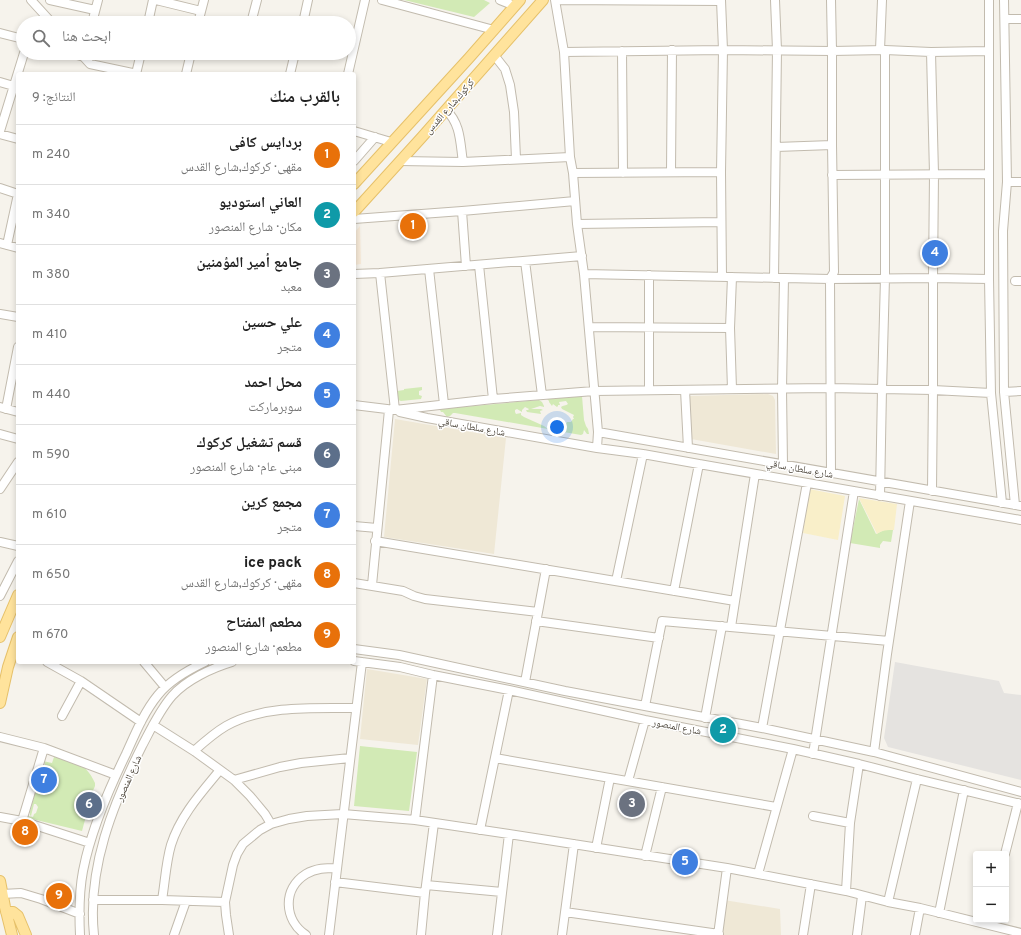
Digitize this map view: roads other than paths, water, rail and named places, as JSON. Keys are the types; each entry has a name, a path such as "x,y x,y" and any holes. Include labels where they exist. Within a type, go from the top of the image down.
{"main road":[{"name":"كركوك,شارع القدس","path":"356,210 543,0"},
{"name":"كركوك,شارع القدس","path":"356,182 518,3"},
{"path":"469,58 482,69"},
{"path":"0,637 16,600"},
{"path":"0,704 8,667 16,645"},
{"path":"0,881 12,935"},
{"path":"6,912 13,912 18,916 26,935"}],"street":[{"path":"31,0 46,16"},
{"path":"50,0 95,10"},
{"path":"94,16 98,0"},
{"path":"150,16 153,0"},
{"path":"156,0 201,11"},
{"path":"200,16 204,0"},
{"path":"254,16 257,0"},
{"path":"305,16 308,0"},
{"path":"356,39 365,0"},
{"path":"382,0 399,2 494,30"},
{"path":"500,0 518,3"},
{"path":"597,448 598,432 589,327 582,256 577,224 573,173 570,157 564,52 555,0 721,0 723,50 721,172 722,277"},
{"path":"774,278 777,50 775,0"},
{"path":"831,0 834,272 830,279 831,473"},
{"path":"880,496 886,174 882,0"},
{"path":"989,0 988,174 991,393 1002,503"},
{"path":"1004,0 1007,182 1003,231 1004,392 1018,505"},
{"path":"1005,19 1021,19"},
{"path":"0,33 16,37"},
{"path":"564,52 672,50 989,51"},
{"path":"671,172 672,50"},
{"path":"622,51 623,173"},
{"path":"931,52 934,174 932,490"},
{"path":"494,55 505,69 510,85 514,112 516,159"},
{"path":"20,72 22,60"},
{"path":"87,60 90,64 127,72"},
{"path":"136,72 139,60"},
{"path":"186,72 189,60"},
{"path":"290,72 293,60"},
{"path":"348,72 351,60"},
{"path":"0,82 16,87 0,132 16,138"},
{"path":"446,110 452,117 458,129 462,162"},
{"path":"356,132 391,142"},
{"path":"356,159 375,137"},
{"path":"776,147 832,145"},
{"path":"400,161 462,162 570,157"},
{"path":"573,173 721,172"},
{"path":"832,174 988,174"},
{"path":"1007,182 1021,182"},
{"path":"0,188 16,193"},
{"path":"16,201 3,244 16,247"},
{"path":"356,219 575,201"},
{"path":"462,211 466,266"},
{"path":"577,224 721,222"},
{"path":"356,274 582,256"},
{"path":"525,261 542,395"},
{"path":"479,265 493,399"},
{"path":"429,269 444,404"},
{"path":"372,585 375,541 392,410 380,273"},
{"path":"584,274 830,279 989,279"},
{"path":"649,275 650,390"},
{"path":"732,277 730,328 732,389"},
{"path":"783,465 782,389 784,278"},
{"path":"0,314 16,317"},
{"path":"589,327 730,328"},
{"path":"16,355 3,408 16,411"},
{"path":"356,406 392,410 493,399 594,391 830,388 991,393"},
{"path":"685,390 688,448"},
{"path":"1004,392 1021,391"},
{"name":"شارع سلطان ساقي","path":"392,410 427,418 597,448 643,454 1021,520"},
{"name":"شارع سلطان ساقي","path":"598,432 1018,505"},
{"path":"0,434 16,438"},
{"path":"616,581 643,454"},
{"path":"674,591 699,464"},
{"path":"0,488 16,465"},
{"path":"705,718 726,627 735,601 756,474"},
{"path":"762,728 807,483"},
{"path":"813,754 854,491"},
{"path":"874,752 910,501"},
{"path":"356,526 377,528"},
{"path":"375,541 735,601"},
{"path":"0,542 16,546"},
{"path":"0,596 16,565"},
{"path":"525,682 546,569"},
{"path":"356,582 403,591 425,599 538,612"},
{"path":"536,621 659,638"},
{"path":"645,706 662,621 889,640"},
{"name":"شارع المنصور","path":"356,649 399,655 565,691 762,728 874,752 1021,792"},
{"path":"329,935 356,708 358,661"},
{"name":"شارع المنصور","path":"358,661 400,667 645,720 792,749 1020,803"},
{"path":"50,664 81,682 141,722"},
{"path":"146,664 165,687"},
{"name":"شارع المنصور","path":"80,935 80,899 83,872 90,843 106,797 141,722 158,695 165,687 181,675 201,664"},
{"name":"شارع المنصور","path":"94,935 93,900 96,870 103,841 118,800 134,763 153,725 172,696 185,685 226,664"},
{"path":"415,820 433,675"},
{"path":"62,716 81,682"},
{"path":"480,830 509,690"},
{"path":"562,702 565,691"},
{"path":"194,751 226,726 238,720 260,714 314,708 356,708"},
{"path":"628,781 645,720"},
{"path":"153,725 194,751 234,780 250,796 271,824"},
{"path":"0,737 44,748 116,775"},
{"path":"22,821 44,748"},
{"path":"758,874 792,749"},
{"path":"234,780 266,770 294,764 350,758"},
{"path":"495,758 776,807"},
{"path":"846,891 850,823 859,764"},
{"path":"162,900 172,844 179,827 186,813 197,797 220,770"},
{"path":"596,848 610,778"},
{"path":"888,902 917,779"},
{"path":"645,856 662,787"},
{"path":"939,913 964,790"},
{"path":"106,797 118,800"},
{"path":"1006,851 1020,803"},
{"path":"230,935 226,915 229,880 237,854 243,844 260,830 271,824 289,818 343,814 415,820 727,868 846,891 888,902 973,919"},
{"path":"813,816 850,823"},
{"path":"0,817 22,821 90,843"},
{"path":"421,935 434,823"},
{"path":"497,935 509,834"},
{"path":"562,935 574,844"},
{"path":"306,935 296,926 290,914 289,903 293,886 301,878 316,870 324,868 337,868"},
{"path":"565,912 718,935 727,868"},
{"path":"335,882 426,889 502,892"},
{"path":"803,935 811,884"},
{"path":"2,894 21,893 80,914"},
{"path":"856,935 862,896"},
{"path":"93,900 226,902"},
{"path":"174,935 186,901"},
{"path":"915,935 920,908"},
{"path":"990,923 1021,934"}],"place":[{"name":"بردايس کافى","path":"413,226"},
{"name":"علي حسين","path":"935,253"},
{"name":"العاني استوديو","path":"723,730"},
{"name":"مجمع كرين","path":"44,780"},
{"name":"جامع أمير المؤمنين","path":"632,804"},
{"name":"قسم تشغيل كركوك","path":"89,805"},
{"name":"ice pack","path":"25,832"},
{"name":"محل احمد","path":"685,862"},
{"name":"مطعم المفتاح","path":"59,896"}]}
